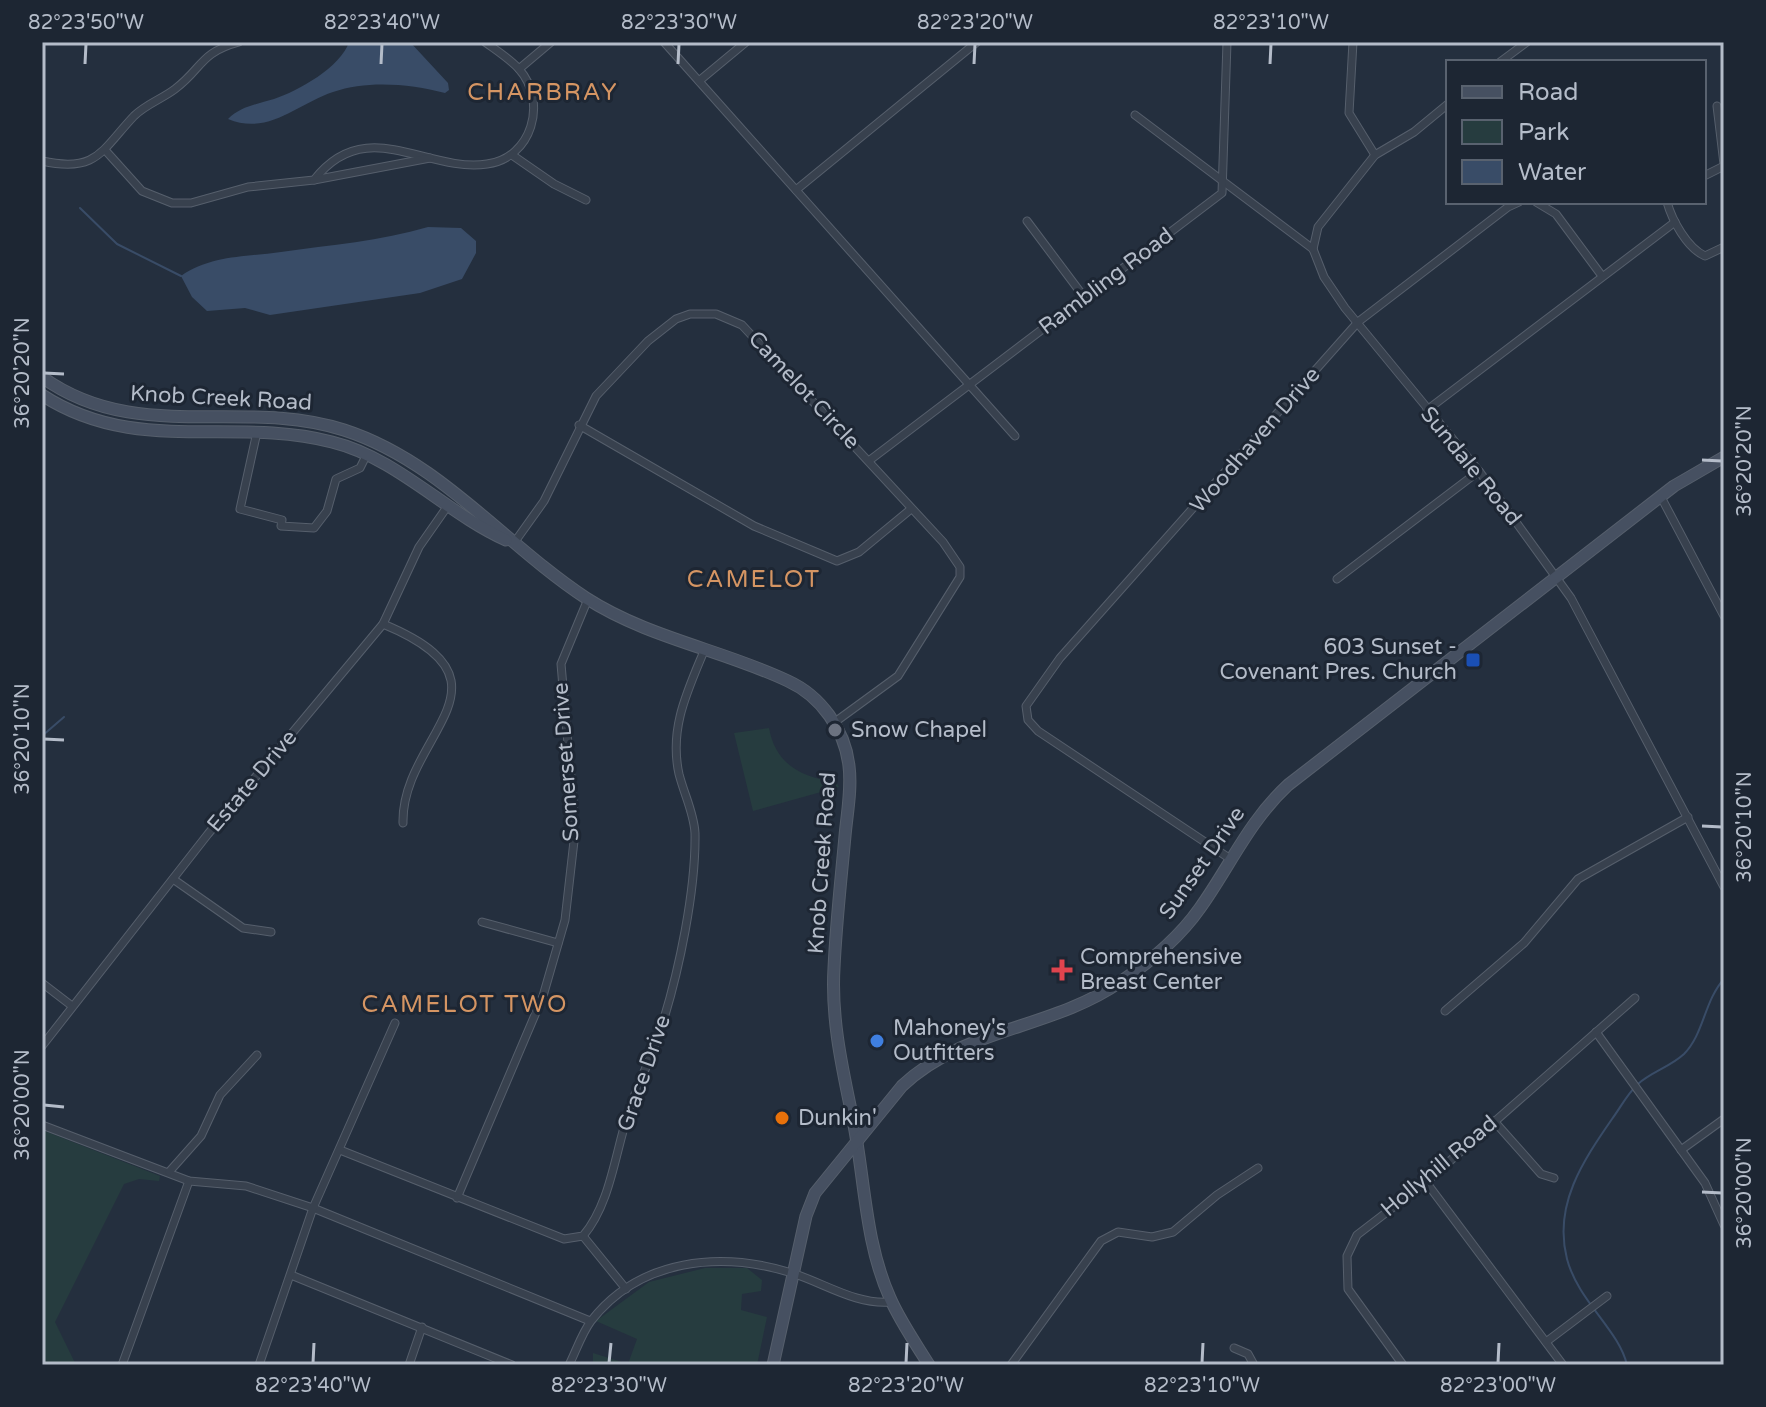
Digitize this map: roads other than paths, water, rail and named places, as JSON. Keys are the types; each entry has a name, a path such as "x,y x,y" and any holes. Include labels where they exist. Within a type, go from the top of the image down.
{"main road":[{"name":"Knob Creek Road","path":"42,377 68,394 116,412 319,423 372,440 437,480 485,515 514,544 588,599 704,651 798,686 835,722 846,751 850,780 834,972 837,1036 872,1241 891,1302 929,1365"},
{"path":"68,394 82,416 116,412"},
{"name":"Knob Creek Road","path":"42,395 82,416 120,429 257,432 313,437 367,454 475,526 514,544"},
{"path":"189,432 190,417"},
{"path":"257,418 257,432"},
{"path":"367,454 372,440"},
{"name":"Sunset Drive","path":"773,1365 792,1273 815,1193 902,1086 926,1067 984,1036 1050,1017 1089,1001 1141,967 1172,940 1199,909 1255,820 1288,785 1684,479 1724,457"},
{"path":"437,480 446,494 447,507 466,506 485,515"}],"street":[{"path":"42,161 71,166 106,151 133,117 179,86 204,57 239,42"},
{"path":"314,180 325,166 352,151 377,148 478,165 512,155 527,138 533,120 533,101 519,69 485,42"},
{"path":"519,69 551,42"},
{"path":"664,42 1015,436"},
{"path":"699,81 746,42"},
{"path":"796,190 977,42"},
{"path":"1222,177 1227,42"},
{"path":"1353,42 1349,113 1375,155"},
{"path":"1503,60 1527,42"},
{"path":"1313,249 1318,227 1375,155 1414,132 1446,106"},
{"path":"1706,175 1724,165 1717,106"},
{"name":"Sundale Road","path":"1135,115 1222,177 1313,249 1329,284 1479,471 1558,577 1724,887"},
{"path":"106,151 142,191 172,203 191,203 248,187 314,180 434,157"},
{"path":"512,155 554,184 586,200"},
{"name":"Rambling Road","path":"870,460 1222,193 1222,177"},
{"name":"Woodhaven Drive","path":"1229,858 1038,731 1025,713 1031,698 1060,658 1358,322 1515,204"},
{"path":"1539,204 1556,214 1602,276"},
{"path":"1668,204 1675,222 1697,253 1705,256 1724,247"},
{"path":"1027,221 1084,297"},
{"path":"1427,410 1675,222"},
{"name":"Camelot Circle","path":"514,544 544,501 596,396 648,341 676,319 703,312 728,318 755,336 870,460 953,554 960,577 898,676 835,722"},
{"path":"579,425 754,526 837,561 850,559 911,509"},
{"path":"257,432 240,509 282,520 281,526 314,528 327,511 336,479 360,468 367,454"},
{"path":"1337,579 1479,471"},
{"path":"1661,497 1724,616"},
{"name":"Estate Drive","path":"42,1046 173,879 383,624 419,547 447,507"},
{"name":"Somerset Drive","path":"457,1198 543,996 565,920 574,841 561,664 588,599"},
{"path":"383,624 443,659 451,681 448,707 402,803 403,823"},
{"name":"Grace Drive","path":"583,1236 598,1217 629,1111 662,1025 683,943 695,834 693,816 678,771 676,731 685,695 704,651"},
{"path":"1445,1011 1524,943 1578,879 1688,817"},
{"path":"173,879 243,928 271,932"},
{"path":"482,922 558,943"},
{"path":"42,983 72,1006"},
{"name":"Hollyhill Road","path":"1403,1365 1348,1289 1346,1266 1357,1235 1426,1182 1635,998"},
{"path":"259,1365 313,1208 395,1023"},
{"path":"1596,1032 1705,1183 1724,1225"},
{"path":"169,1172 201,1136 220,1095 257,1055"},
{"path":"1681,1150 1724,1119"},
{"path":"1494,1121 1541,1174 1554,1178"},
{"path":"42,1125 189,1181 246,1186 313,1208 590,1321"},
{"path":"340,1150 552,1236 564,1239 583,1236 626,1289"},
{"path":"1011,1365 1101,1241 1118,1232 1152,1237 1173,1232 1217,1195 1258,1168"},
{"path":"122,1365 189,1181"},
{"path":"1426,1182 1563,1365"},
{"path":"569,1365 590,1321 626,1289 658,1270 693,1261 748,1262 792,1273 871,1304 891,1302"},
{"path":"291,1275 512,1365"},
{"path":"1546,1342 1607,1296"},
{"path":"409,1365 422,1327"},
{"path":"1234,1348 1248,1354 1254,1365"}],"water":[{"path":"349,42 410,42 448,83 449,90 445,93 418,87 360,86 320,97 269,121 256,124 228,119 244,108 284,95 318,77 337,60"},
{"path":"428,227 461,228 476,241 476,253 462,279 420,293 270,315 245,308 207,311 192,297 181,276 204,264 229,258 355,242"}],"waterway":[{"path":"80,208 117,244 181,276"},
{"path":"42,736 64,717"},
{"path":"1627,1365 1616,1340 1572,1274 1564,1239 1567,1202 1581,1168 1627,1096 1643,1080 1673,1062 1691,1046 1712,997 1724,979"}],"place":[{"name":"603 Sunset - Covenant Pres. Church","path":"1473,660"},
{"name":"Snow Chapel","path":"835,730"},
{"name":"Comprehensive Breast Center","path":"1062,970"},
{"name":"Mahoney's Outfitters","path":"877,1041"},
{"name":"Dunkin'","path":"782,1118"}],"district":[{"name":"CHARBRAY","path":"543,92"},
{"name":"CAMELOT","path":"754,579"},
{"name":"CAMELOT TWO","path":"465,1004"}]}
